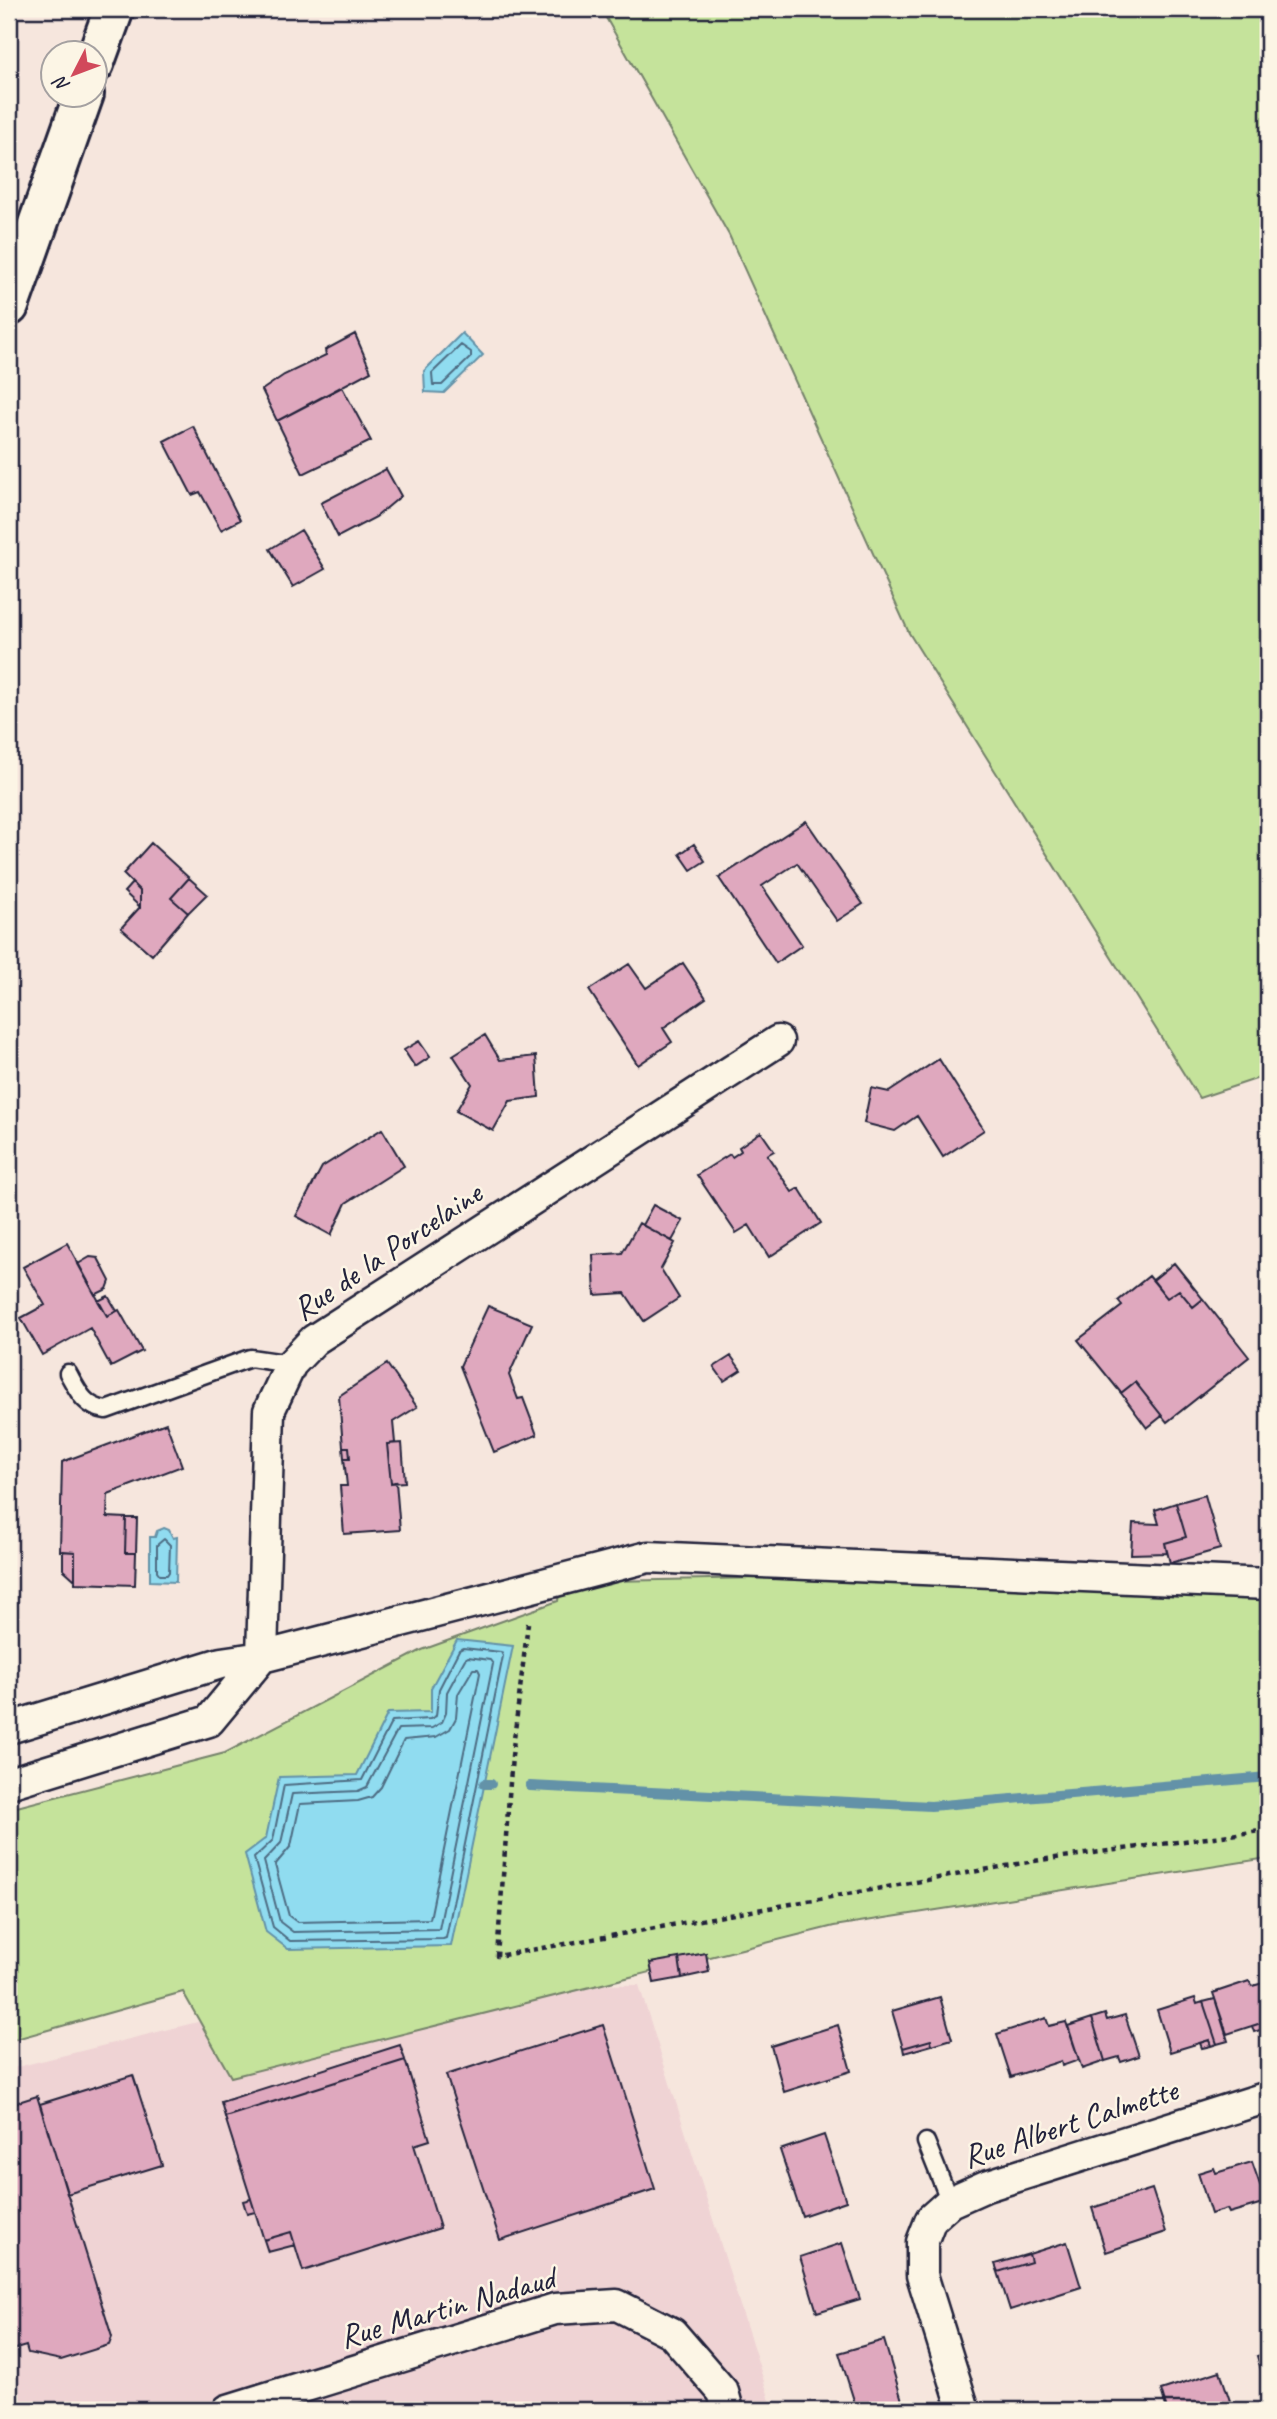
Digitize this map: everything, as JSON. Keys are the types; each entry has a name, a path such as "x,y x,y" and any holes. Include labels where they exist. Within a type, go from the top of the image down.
{"street":[{"path":"103,38 114,9"},
{"path":"9,306 79,108"},
{"name":"Rue de la Porcelaine","path":"262,1657 269,1411 291,1364 314,1340 778,1041"},
{"path":"9,1728 222,1663 262,1657 648,1557 1268,1584"},
{"path":"9,1783 209,1721 262,1657"},
{"name":"Rue Albert Calmette","path":"964,2410 922,2275 922,2242 931,2219 950,2202 986,2186 1268,2097"},
{"name":"Rue Martin Nadaud","path":"228,2410 555,2309 617,2305 672,2333 723,2392 728,2410"}],"lane":[{"path":"68,1373 85,1402 106,1410 250,1358 291,1364"},
{"path":"926,2142 950,2202"}],"path":[{"path":"532,1587 512,1756 497,1956 1040,1860 1268,1830"}],"shaded area":[{"path":"358,1982 639,1985 773,2410 9,2410 9,2069"}],"green space":[{"path":"601,9 1268,9 1268,1075 1199,1098 909,633 729,235"},
{"path":"1268,1568 1268,1858 834,1926 231,2077 183,1992 9,2041 9,1809 225,1753 422,1650 558,1601 561,1582"}],"water":[{"path":"462,333 483,355 444,393 425,392 424,371"},
{"path":"164,1528 169,1530 173,1538 177,1537 176,1582 150,1581 150,1537 155,1537 157,1531"},
{"path":"457,1640 513,1646 451,1946 288,1949 266,1932 245,1854 266,1838 279,1777 357,1775 388,1713 431,1712 431,1688"}],"building":[{"path":"355,334 371,371 277,421 262,390 284,375 326,355 325,350"},
{"path":"342,387 371,441 303,474 277,421"},
{"path":"193,426 240,520 221,530 200,492 192,495 164,441"},
{"path":"386,469 401,496 376,517 338,537 321,503"},
{"path":"301,530 325,569 293,587 270,549"},
{"path":"806,821 863,904 837,921 797,863 762,886 802,945 776,963 719,878"},
{"path":"151,843 189,878 171,898 188,913 152,955 121,928 140,907 140,891 123,874"},
{"path":"694,844 705,861 691,870 680,854"},
{"path":"189,878 207,894 188,913 171,898"},
{"path":"132,883 140,891 140,907 124,892"},
{"path":"683,963 706,998 663,1028 672,1042 638,1065 589,990 629,964 646,988"},
{"path":"485,1035 500,1060 536,1056 539,1097 510,1101 493,1131 456,1111 472,1084 453,1055"},
{"path":"419,1041 430,1057 415,1067 404,1050"},
{"path":"939,1059 984,1130 943,1157 917,1116 895,1131 864,1123 871,1088 889,1092"},
{"path":"382,1129 404,1166 346,1203 331,1235 296,1216 322,1167"},
{"path":"761,1132 774,1151 767,1155 792,1192 799,1188 821,1223 769,1257 749,1225 736,1233 697,1175 730,1154 732,1157 741,1151 739,1147"},
{"path":"653,1205 683,1221 672,1241 642,1225"},
{"path":"639,1223 675,1243 661,1269 679,1298 644,1321 625,1293 595,1295 593,1255 622,1253"},
{"path":"67,1243 107,1316 119,1310 142,1351 111,1367 90,1328 42,1355 21,1318 45,1305 23,1267"},
{"path":"90,1257 98,1258 110,1281 107,1289 95,1295 78,1264"},
{"path":"1174,1263 1203,1299 1193,1307 1179,1290 1167,1298 1153,1280"},
{"path":"1149,1276 1167,1298 1179,1290 1193,1307 1203,1299 1249,1357 1167,1422 1135,1382 1121,1393 1078,1340 1122,1306 1118,1301"},
{"path":"108,1296 117,1311 107,1316 98,1301"},
{"path":"488,1306 532,1324 509,1375 518,1399 523,1398 537,1435 494,1452 460,1366"},
{"path":"731,1356 741,1370 724,1381 714,1367"},
{"path":"387,1364 417,1407 393,1422 395,1443 387,1444 391,1483 396,1482 400,1530 344,1534 340,1486 347,1486 344,1458 350,1458 349,1447 343,1447 339,1396"},
{"path":"1135,1382 1162,1416 1147,1428 1121,1393"},
{"path":"166,1423 182,1466 108,1494 107,1517 126,1518 125,1553 136,1553 135,1585 75,1583 75,1552 60,1551 62,1462"},
{"path":"402,1443 405,1482 391,1483 387,1444"},
{"path":"343,1447 349,1447 350,1458 344,1458"},
{"path":"1205,1495 1220,1549 1170,1563 1165,1543 1186,1537 1176,1503"},
{"path":"1176,1503 1186,1537 1165,1543 1167,1553 1131,1554 1133,1523 1159,1524 1155,1510"},
{"path":"126,1518 137,1518 136,1553 125,1553"},
{"path":"63,1551 75,1552 75,1580 63,1569"},
{"path":"706,1953 709,1972 682,1978 679,1958"},
{"path":"679,1958 682,1978 654,1983 650,1963"},
{"path":"1249,1981 1252,1986 1267,1982 1268,2027 1263,2029 1261,2023 1227,2034 1213,1993"},
{"path":"940,1997 952,2039 932,2045 931,2040 903,2048 892,2011"},
{"path":"1195,1998 1197,2004 1203,2002 1217,2044 1211,2046 1209,2040 1170,2052 1157,2010"},
{"path":"1215,1999 1228,2041 1217,2044 1203,2002"},
{"path":"1105,2014 1107,2020 1125,2015 1139,2056 1121,2062 1119,2057 1105,2061 1092,2018"},
{"path":"1046,2018 1049,2026 1066,2022 1079,2060 1062,2066 1061,2061 1011,2077 997,2034"},
{"path":"1092,2018 1105,2061 1082,2069 1068,2026"},
{"path":"1261,2023 1263,2029 1254,2032 1252,2026"},
{"path":"603,2025 655,2189 500,2240 446,2075"},
{"path":"838,2025 851,2071 784,2092 771,2046"},
{"path":"931,2040 932,2045 904,2053 903,2048"},
{"path":"1209,2040 1211,2046 1202,2048 1200,2043"},
{"path":"400,2045 405,2060 225,2117 221,2102"},
{"path":"405,2060 430,2140 414,2145 440,2228 303,2271 291,2232 264,2240 225,2117"},
{"path":"133,2075 162,2165 67,2194 40,2104"},
{"path":"37,2096 112,2337 109,2345 61,2360 28,2353 26,2346 9,2351 9,2105"},
{"path":"824,2135 846,2201 802,2216 780,2150"},
{"path":"1252,2162 1266,2202 1229,2213 1227,2209 1211,2214 1198,2173 1214,2168 1216,2173"},
{"path":"1152,2189 1166,2232 1106,2252 1092,2208"},
{"path":"251,2199 255,2212 247,2214 243,2201"},
{"path":"291,2232 295,2245 268,2252 264,2240"},
{"path":"1067,2242 1081,2287 1010,2310 998,2272 1031,2262 1029,2254"},
{"path":"842,2243 860,2299 817,2312 800,2257"},
{"path":"1029,2254 1031,2262 998,2272 995,2264"},
{"path":"884,2340 904,2407 893,2410 857,2410 839,2353"},
{"path":"1268,2353 1268,2393 1257,2356"},
{"path":"1220,2371 1233,2410 1167,2410 1161,2390"}],"waterway":[{"path":"530,1786 931,1806 1268,1777"},
{"path":"484,1784 491,1784"}]}
